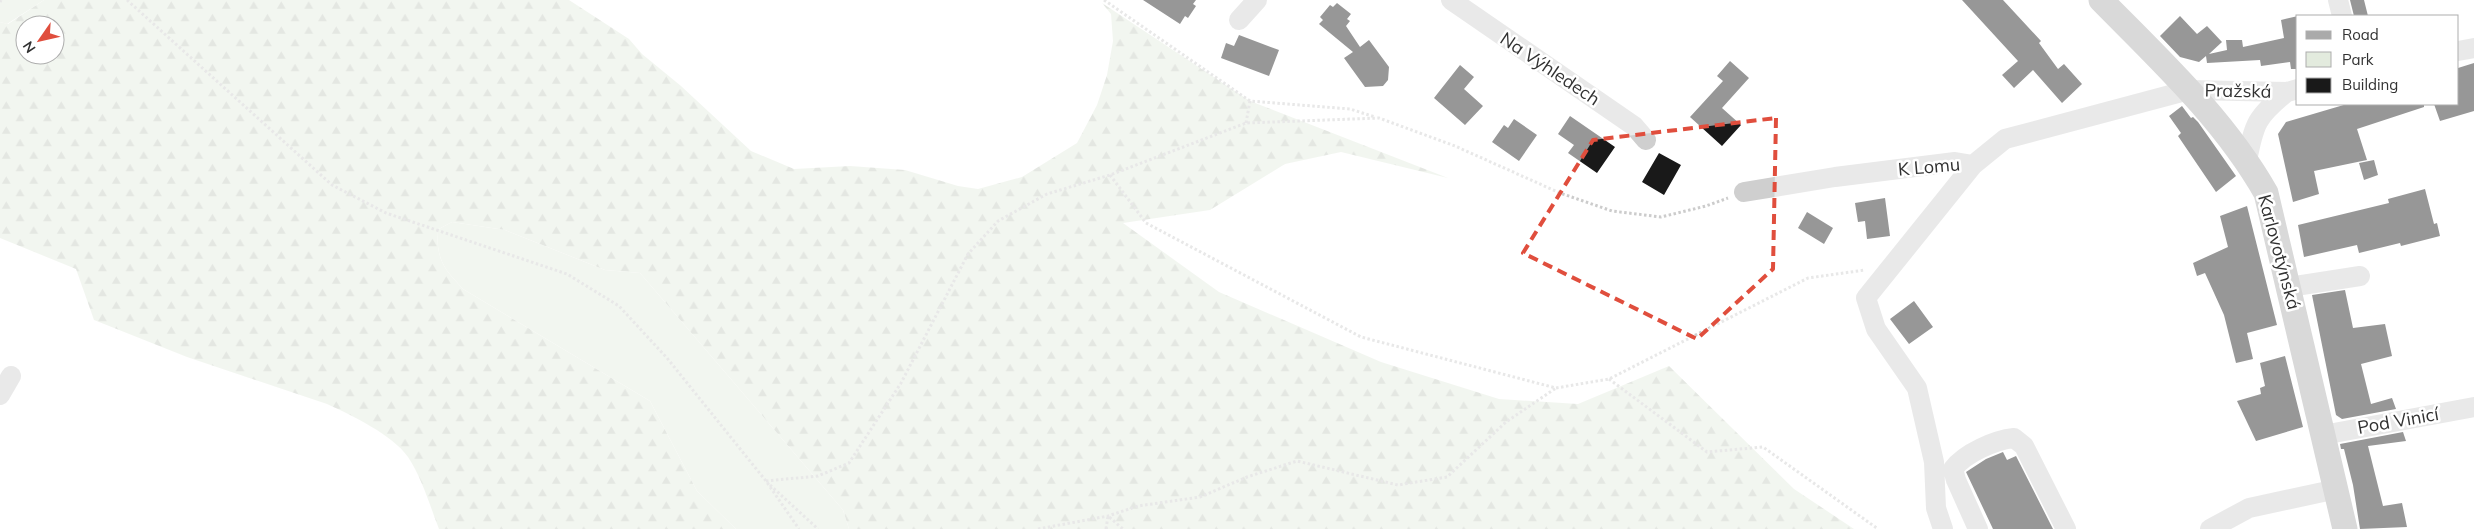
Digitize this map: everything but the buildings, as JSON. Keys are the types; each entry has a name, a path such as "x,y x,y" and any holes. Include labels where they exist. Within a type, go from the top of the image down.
{"main road":[{"name":"Karlovotýnská","path":"2101,0 2189,90 2247,161 2266,193 2345,529"}],"street":[{"path":"1239,20 1257,0"},
{"name":"Na Výhledech","path":"1451,0 1634,126 1646,140"},
{"path":"2338,0 2342,15"},
{"path":"2459,51 2474,48"},
{"name":"Pražská","path":"2189,90 2292,91"},
{"name":"K Lomu","path":"1744,192 1835,177 1955,162 1973,165 2005,139 2189,90"},
{"name":"Pražská","path":"2247,161 2252,134 2264,111 2292,91"},
{"path":"1943,529 1936,508 1934,462 1917,388 1876,329 1866,298 1973,165"},
{"path":"2289,287 2360,276"},
{"path":"0,395 11,376"},
{"name":"Pod Vinicí","path":"2322,435 2474,407"},
{"path":"1978,529 1953,469 1959,460 2003,439 2014,438 2024,446 2066,529"},
{"path":"2210,529 2249,508 2337,489"}],"path":[{"path":"127,0 332,185 386,213 567,274 619,306 667,358 766,481 798,529"},
{"path":"1104,0 1250,101 1350,109 1455,146 1560,193 1612,211 1661,217 1706,206 1744,192"},
{"path":"1246,123 1250,101"},
{"path":"766,481 818,476 849,463 901,383 968,254 998,222 1047,194 1110,175 1246,123 1379,118"},
{"path":"1110,175 1146,223 1361,337 1556,388 1609,379 1808,278 1892,266"},
{"path":"1609,379 1707,452 1763,447 1878,529"},
{"path":"1038,529 1108,516 1138,506 1200,497 1247,477 1297,461 1398,485 1447,477 1506,422 1556,388"},
{"path":"766,481 818,529"},
{"path":"1106,529 1108,516"},
{"path":"1108,516 1123,529"}],"highlighted area":[{"path":"1776,118 1773,269 1697,339 1523,253 1593,140"}],"green space":[{"path":"0,0 44,0 21,15 15,15 15,19 7,24 0,22"},
{"path":"44,0 569,0 629,39 642,54 681,86 751,151 794,169 850,166 905,170 958,186 978,189 1022,177 1077,143 1097,105 1107,75 1113,41 1111,14 1102,3 1250,101 1448,178 1341,152 1285,164 1210,210 1123,223 1219,292 1381,362 1499,399 1578,404 1669,366 1794,489 1854,529 849,529 843,510 640,273 605,270 505,230 452,222 437,230 440,257 450,275 463,289 650,401 697,491 736,529 439,529 422,483 413,465 401,449 382,433 327,404 187,357 94,320 76,269 0,238 0,22 8,24 15,19 15,65 65,65 65,15 22,15"},
{"path":"452,222 505,230 605,270 640,273 843,510 849,529 736,529 697,491 650,401 463,289 450,275 440,257 437,230"}]}
